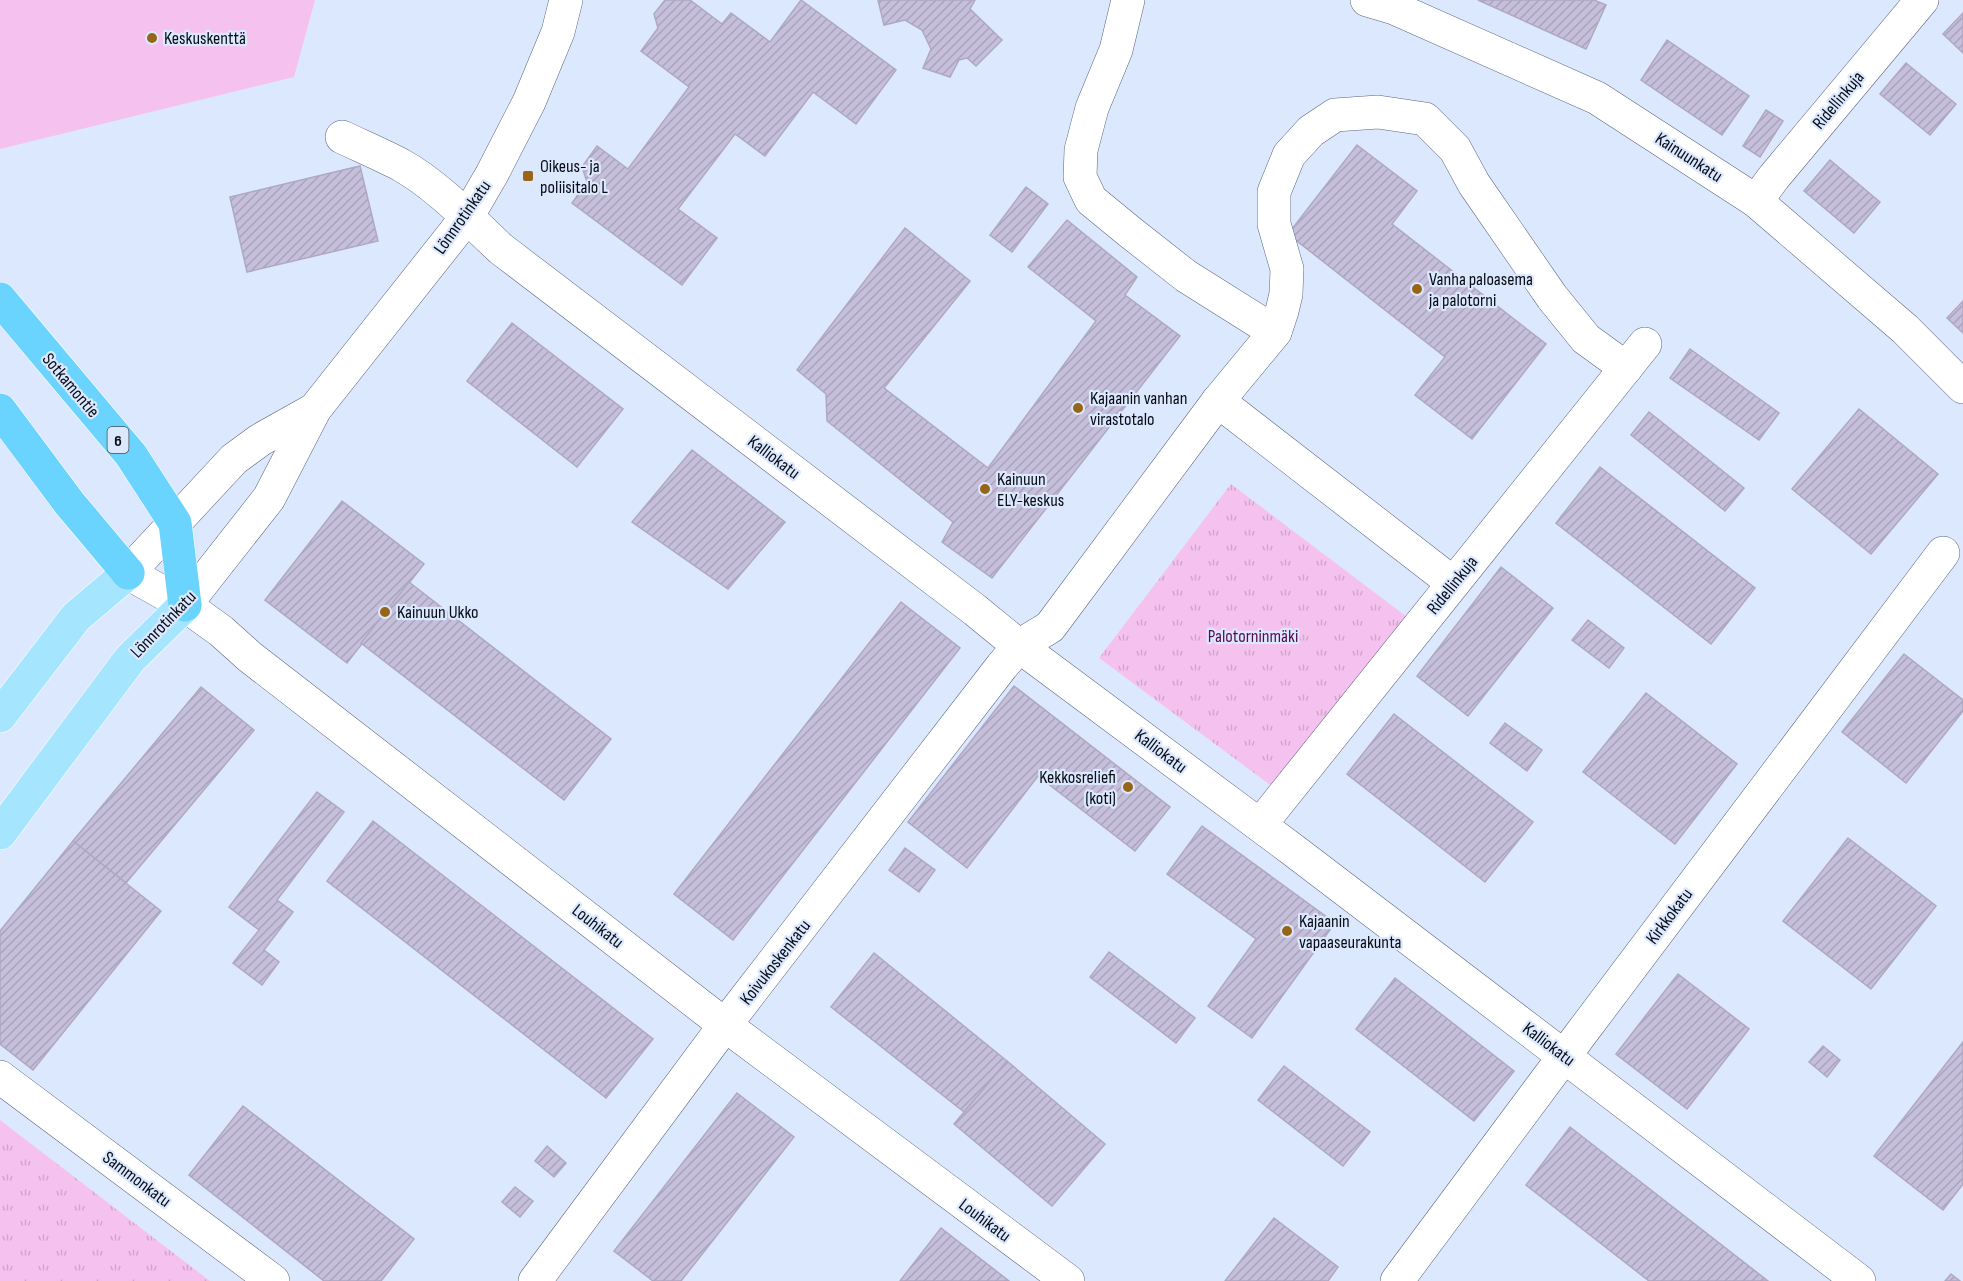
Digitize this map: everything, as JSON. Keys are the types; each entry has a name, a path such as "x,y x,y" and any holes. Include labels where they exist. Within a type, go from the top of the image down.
{"highway":[{"name":"Sotkamontie","path":"0,299 131,455 175,523 185,604"},
{"path":"0,410 70,504 128,573"}],"main road":[{"name":"Lönnrotinkatu","path":"0,716 76,617 128,573"},
{"name":"Lönnrotinkatu","path":"6,815 130,659 185,604"}],"street":[{"name":"Lönnrotinkatu","path":"185,604 269,498 315,409 467,217 529,102 558,32 566,0"},
{"path":"1128,0 1116,50 1092,108 1086,129 1081,150 1080,177 1091,200 1130,232 1186,276 1275,332"},
{"name":"Kainuunkatu","path":"1367,0 1394,8 1597,98 1756,201 1905,329 1963,387"},
{"name":"Ridellinkuja","path":"1756,201 1922,0"},
{"name":"Ridellinkuja","path":"1260,825 1635,356 1586,339 1552,297 1474,184 1455,149 1425,119 1378,112 1335,115 1311,131 1289,155 1274,192 1274,224 1287,269 1286,294 1275,332"},
{"name":"Kalliokatu","path":"342,137 402,166 467,217 501,249 956,595 1019,646 1260,825 1858,1281"},
{"name":"Koivukoskenkatu","path":"535,1281 725,1025 1002,666 1019,646 1050,627 1218,401 1275,332"},
{"path":"1218,401 1453,583"},
{"name":"Lönnrotinkatu","path":"128,573 234,459 260,440 315,409"},
{"name":"Kirkkokatu","path":"1397,1281 1943,553"},
{"name":"Louhikatu","path":"128,573 185,604 725,1025 1068,1281"},
{"name":"Sammonkatu","path":"0,1077 273,1281"}],"green space":[{"name":"Keskuskenttä","path":"0,0 315,0 294,77 0,149"},
{"name":"Palotorninmäki","path":"1231,484 1407,617 1273,787 1099,658"},
{"path":"0,1120 210,1281 0,1281"}],"building":[{"path":"665,0 690,0 722,24 731,13 770,42 801,0 896,70 856,124 813,92 765,156 735,134 678,209 717,238 682,285 572,203 587,182 582,167 597,146 628,169 689,87 641,51 658,28 654,14"},
{"path":"878,0 975,0 970,9 1002,40 976,66 967,58 959,60 950,77 923,68 931,49 922,30 905,20 884,25"},
{"path":"1478,0 1594,0 1606,5 1586,49"},
{"path":"1963,13 1963,53 1943,34"},
{"path":"1667,40 1749,96 1722,135 1641,80"},
{"path":"1906,63 1956,104 1930,135 1880,94"},
{"path":"1766,110 1783,121 1760,157 1743,146"},
{"name":"Vanha paloasema ja palotorni","path":"1357,145 1417,191 1392,224 1546,344 1472,439 1415,395 1445,357 1288,234"},
{"path":"1830,160 1880,202 1854,233 1804,191"},
{"path":"360,166 378,241 247,272 230,197"},
{"path":"1026,187 1048,204 1012,252 990,235"},
{"name":"Kajaanin vanhan virastotalo","path":"1067,220 1137,277 1125,295 1180,336 992,578 942,542 953,522 827,421 826,394 797,370 905,228 970,281 884,388 988,468 1096,321 1028,267"},
{"path":"1963,301 1963,333 1947,318"},
{"path":"512,323 623,409 577,467 467,381"},
{"path":"1690,349 1779,413 1759,440 1670,378"},
{"path":"1859,409 1938,474 1871,554 1792,489"},
{"path":"1649,412 1744,488 1725,511 1631,435"},
{"path":"692,450 785,522 728,589 632,522"},
{"path":"1600,467 1755,588 1711,644 1556,523"},
{"path":"342,501 424,564 347,663 265,600"},
{"path":"1501,567 1553,608 1468,716 1417,676"},
{"path":"409,582 611,739 564,800 361,643"},
{"path":"901,602 960,648 733,940 674,894"},
{"path":"1588,620 1624,648 1609,668 1572,640"},
{"path":"1904,654 1963,700 1963,711 1906,783 1842,732"},
{"path":"1014,686 1170,807 1135,851 1038,776 967,868 908,822"},
{"path":"201,687 254,730 126,883 73,841"},
{"path":"1646,693 1737,764 1675,844 1583,772"},
{"path":"1394,714 1533,822 1485,882 1347,774"},
{"path":"1505,723 1542,750 1527,771 1490,743"},
{"path":"317,792 344,812 277,900 293,912 264,950 279,962 262,985 233,963 259,930 229,907"},
{"path":"373,821 653,1039 606,1098 327,881"},
{"name":"Kajaanin vapaaseurakunta","path":"1202,826 1335,923 1252,1038 1208,1006 1256,939 1167,874"},
{"path":"1848,838 1936,906 1871,989 1783,921"},
{"path":"73,841 161,911 33,1070 0,1044 0,931"},
{"path":"905,848 935,870 919,892 889,870"},
{"path":"1109,952 1195,1018 1176,1043 1090,977"},
{"path":"874,953 1007,1061 964,1112 831,1007"},
{"path":"1678,974 1749,1029 1687,1109 1616,1054"},
{"path":"1395,978 1514,1071 1474,1121 1356,1029"},
{"path":"1963,1042 1963,1184 1943,1210 1874,1156"},
{"path":"1823,1046 1840,1060 1827,1077 1809,1062"},
{"path":"1007,1061 1105,1144 1052,1206 954,1124"},
{"path":"1284,1066 1370,1132 1343,1166 1258,1100"},
{"path":"737,1093 794,1137 681,1281 653,1281 614,1251"},
{"path":"243,1106 414,1239 381,1281 324,1281 189,1175"},
{"path":"1570,1127 1768,1281 1649,1281 1526,1185"},
{"path":"547,1146 566,1163 554,1177 535,1161"},
{"path":"515,1187 533,1201 520,1217 502,1202"},
{"path":"1274,1218 1338,1267 1328,1281 1225,1281"},
{"path":"941,1228 1009,1281 900,1281"},
{"path":"1951,1274 1960,1281 1945,1281"}],"place":[{"name":"Keskuskenttä","path":"152,38"},
{"name":"Oikeus- ja poliisitalo L","path":"528,176"},
{"name":"Vanha paloasema ja palotorni","path":"1417,289"},
{"name":"Kajaanin vanhan virastotalo","path":"1078,408"},
{"name":"Kainuun ELY-keskus","path":"985,489"},
{"name":"Kainuun Ukko","path":"385,612"},
{"name":"Kekkosreliefi (koti)","path":"1128,787"},
{"name":"Kajaanin vapaaseurakunta","path":"1287,931"}]}
